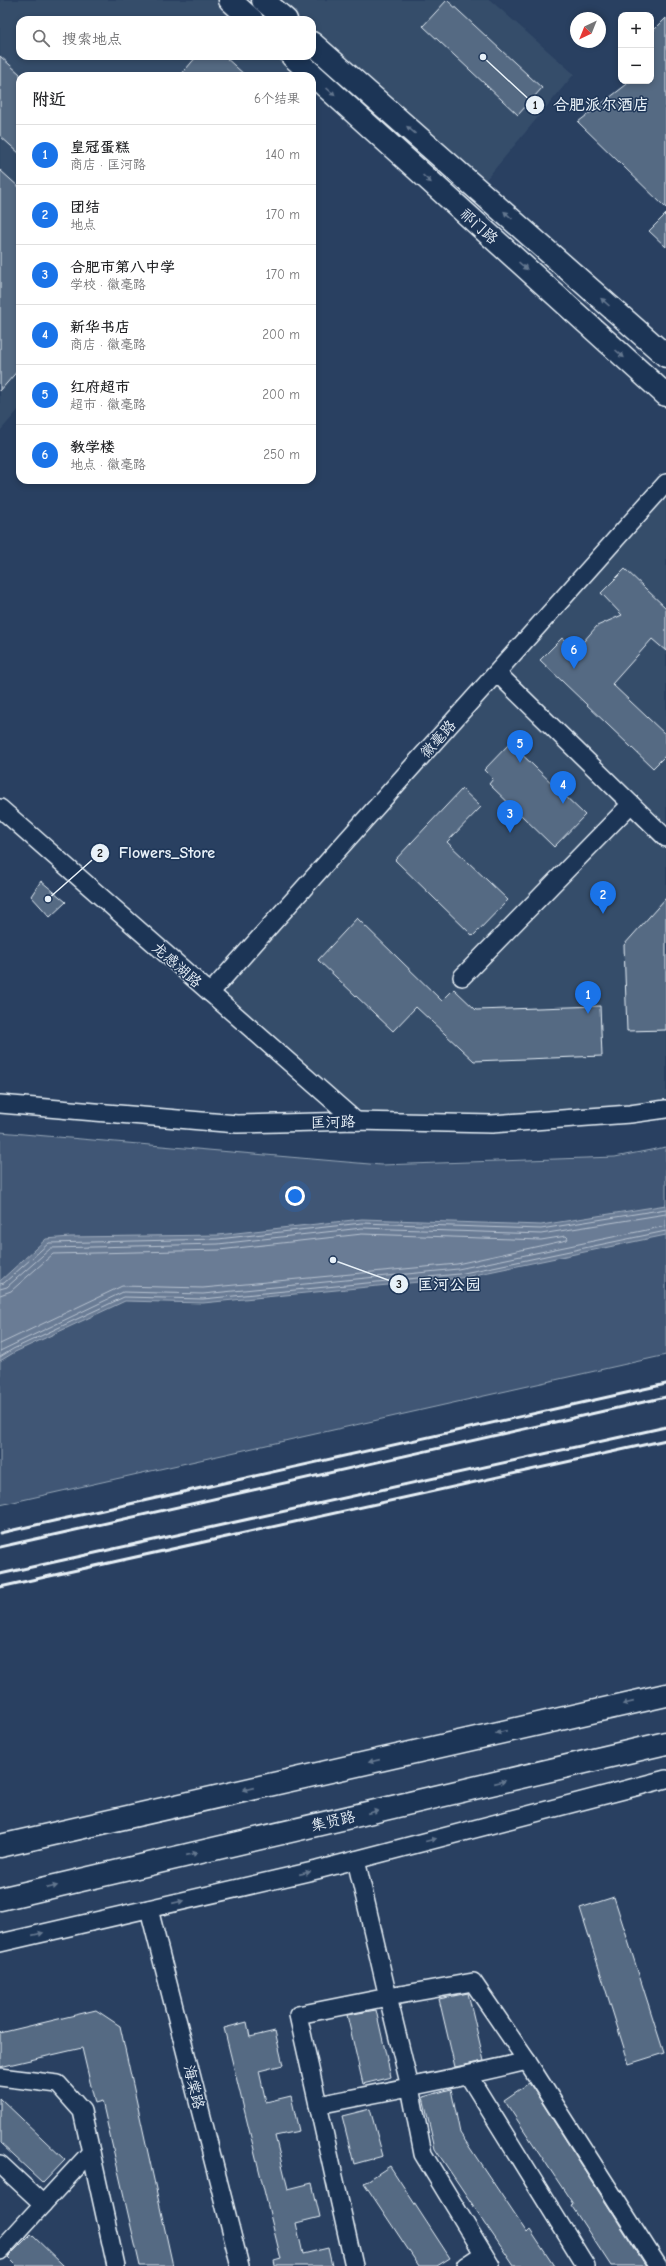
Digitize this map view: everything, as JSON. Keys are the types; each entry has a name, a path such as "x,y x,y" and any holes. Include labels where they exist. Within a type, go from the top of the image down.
{"main road":[{"path":"230,0 248,16"},
{"path":"263,0 281,16"},
{"name":"祁门路","path":"316,47 666,356"},
{"name":"祁门路","path":"296,60 310,72"},
{"name":"祁门路","path":"316,78 666,395"},
{"path":"0,1846 666,1695"},
{"name":"集贤路","path":"0,1899 666,1744"}],"street":[{"name":"徽毫路","path":"210,994 666,483"},
{"path":"498,673 631,804 664,832"},
{"path":"462,977 631,804"},
{"name":"龙感湖路","path":"0,808 356,1121"},
{"name":"匡河路","path":"0,1104 236,1124 356,1121 492,1124 630,1114 666,1109"},
{"path":"0,1943 356,1860 666,1779"},
{"path":"356,1860 410,2087 423,2154 487,2260 465,2266"},
{"name":"海棠路","path":"149,1909 240,2266"},
{"path":"354,2266 298,2015 473,1982 527,2061 658,2266"},
{"path":"318,2105 468,2075 527,2061"},
{"path":"468,2075 586,2266"},
{"path":"0,2077 58,2084 82,2112 116,2266"},
{"path":"0,2251 91,2152"},
{"path":"0,2164 43,2204"}],"shaded area":[{"path":"0,0 230,0 248,16 16,16 16,60 296,60 306,72 16,72 16,413 0,431"},
{"path":"263,0 490,0 574,74 478,189 316,47 316,16 281,16"},
{"path":"666,483 666,1109 356,1121 210,993"},
{"path":"0,1132 381,1165 615,1157 666,1147 666,1355 0,1505"}],"water":[{"path":"666,1205 666,1235 460,1278 203,1303 125,1301 15,1352 0,1361 0,1281 46,1239 70,1237 218,1235 362,1219 541,1225"}],"building":[{"path":"447,0 542,88 518,115 423,26"},
{"path":"666,18 666,208 578,122 627,84 654,84 654,30"},
{"path":"0,56 18,72 16,72 16,150 0,136"},
{"path":"194,60 228,60 242,72 183,72"},
{"path":"0,170 16,184 16,373 0,391"},
{"path":"666,214 666,247 649,231"},
{"path":"625,569 666,608 666,651 652,639 612,684 666,735 666,755 653,768 540,660 562,638 576,650 597,626 622,615 601,593"},
{"path":"510,743 585,815 554,847 489,784 493,779 484,770"},
{"path":"462,789 481,807 447,842 508,900 473,936 395,860"},
{"path":"41,881 66,902 50,917 31,896"},
{"path":"666,898 666,1030 627,1031 624,945"},
{"path":"357,918 442,1001 454,989 476,1010 600,1006 602,1056 474,1061 416,1007 393,1031 318,960"},
{"path":"614,1897 664,2053 629,2064 580,1908"},
{"path":"468,1993 484,2061 455,2067 439,1999"},
{"path":"96,2010 120,2026 173,2266 140,2266 102,2101 95,2103 82,2048 0,2067 0,2033"},
{"path":"376,2010 391,2077 363,2084 347,2015"},
{"path":"247,2022 250,2037 275,2031 283,2065 259,2071 266,2102 291,2096 299,2131 275,2136 288,2189 312,2183 320,2217 296,2223 303,2254 328,2248 332,2266 275,2266 274,2261 281,2259 224,2028"},
{"path":"529,2083 646,2266 611,2266 571,2205 573,2204 504,2100"},
{"path":"451,2089 460,2133 527,2233 530,2230 554,2266 514,2266 435,2149 423,2097"},
{"path":"0,2098 65,2160 43,2183 0,2143"},
{"path":"370,2109 383,2156 354,2164 342,2116"},
{"path":"390,2166 450,2258 437,2266 419,2266 364,2183"},
{"path":"31,2234 64,2266 17,2266 8,2257"}],"railway":[{"path":"0,1533 666,1384"},
{"path":"0,1547 666,1397"},
{"path":"0,1574 666,1427"},
{"path":"0,1587 666,1440"}],"place":[{"name":"合肥派尔酒店","path":"483,57"},
{"name":"教学楼","path":"574,669"},
{"name":"红府超市","path":"520,763"},
{"name":"新华书店","path":"563,804"},
{"name":"合肥市第八中学","path":"510,833"},
{"name":"Flowers_Store","path":"48,899"},
{"name":"团结","path":"603,914"},
{"name":"皇冠蛋糕","path":"588,1014"},
{"name":"匡河公园","path":"333,1260"}]}
